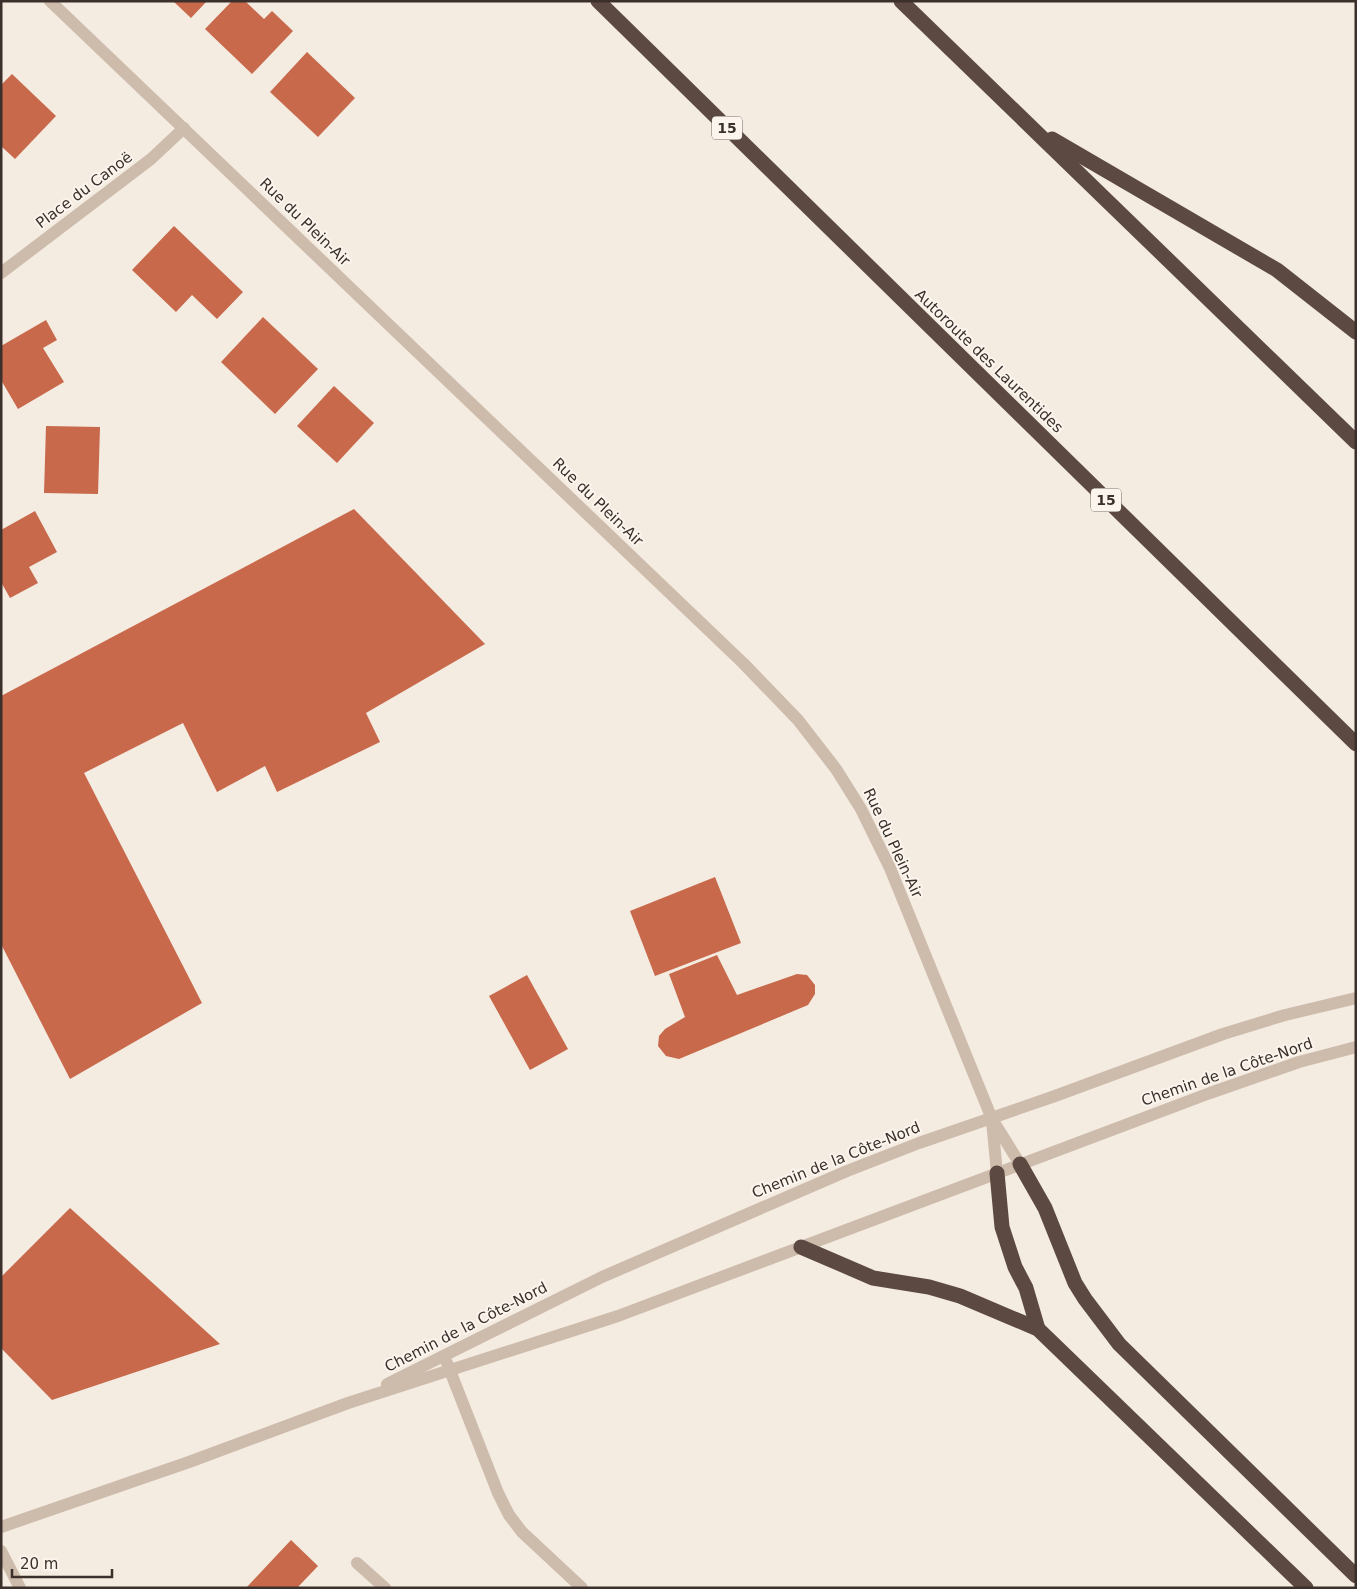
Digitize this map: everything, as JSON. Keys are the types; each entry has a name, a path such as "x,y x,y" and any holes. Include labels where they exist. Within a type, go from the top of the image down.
{"highway":[{"name":"Autoroute des Laurentides","path":"598,1 1356,744"},
{"path":"901,1 1356,442"},
{"path":"1030,127 1277,270 1356,332"},
{"path":"1020,1164 1045,1208 1075,1283 1119,1344 1356,1576"},
{"path":"997,1173 1002,1227 1015,1267 1026,1288 1038,1330"},
{"path":"801,1247 873,1278 929,1287 960,1296 1038,1330 1306,1588"}],"street":[{"name":"Rue du Plein-Air","path":"50,1 743,663 798,720 850,788 875,837 890,868 992,1119 1020,1164"},
{"name":"Place du Canoë","path":"1,273 152,159 184,128"},
{"name":"Chemin de la Côte-Nord","path":"348,1403 602,1277 847,1171 919,1143 992,1119 1223,1034 1285,1015 1356,998"},
{"name":"Chemin de la Côte-Nord","path":"1,1526 189,1462 348,1403 618,1316 1261,1074 1356,1047"},
{"name":"Rue du Plein-Air","path":"992,1119 997,1173"},
{"path":"445,1356 498,1494 509,1515 522,1532 582,1588"},
{"path":"1,1551 20,1588"},
{"path":"357,1563 385,1588"}],"building":[{"path":"173,1 207,1 191,18"},
{"path":"232,1 245,1 264,19 272,11 293,31 252,74 205,29"},
{"path":"307,52 355,98 318,137 270,92"},
{"path":"12,74 56,116 15,159 1,146 1,85"},
{"path":"174,226 243,292 217,319 192,295 176,312 132,270"},
{"path":"263,317 318,369 275,414 221,362"},
{"path":"46,320 57,340 43,348 64,382 18,409 1,380 1,346"},
{"path":"334,386 374,423 337,463 297,426"},
{"path":"46,426 100,427 98,494 44,493"},
{"path":"354,509 485,644 366,713 380,742 277,792 265,766 217,792 183,723 84,773 202,1003 70,1079 1,944 1,696"},
{"path":"35,511 57,552 29,567 38,583 10,598 1,582 1,530"},
{"path":"715,877 741,943 655,976 630,911"},
{"path":"717,955 737,995 797,974 807,975 815,985 815,994 808,1005 679,1059 666,1056 658,1046 659,1036 665,1029 685,1017 669,974"},
{"path":"527,975 568,1049 530,1070 489,996"},
{"path":"70,1208 220,1344 52,1400 1,1348 1,1277"},
{"path":"291,1540 318,1566 297,1588 246,1588"}]}
